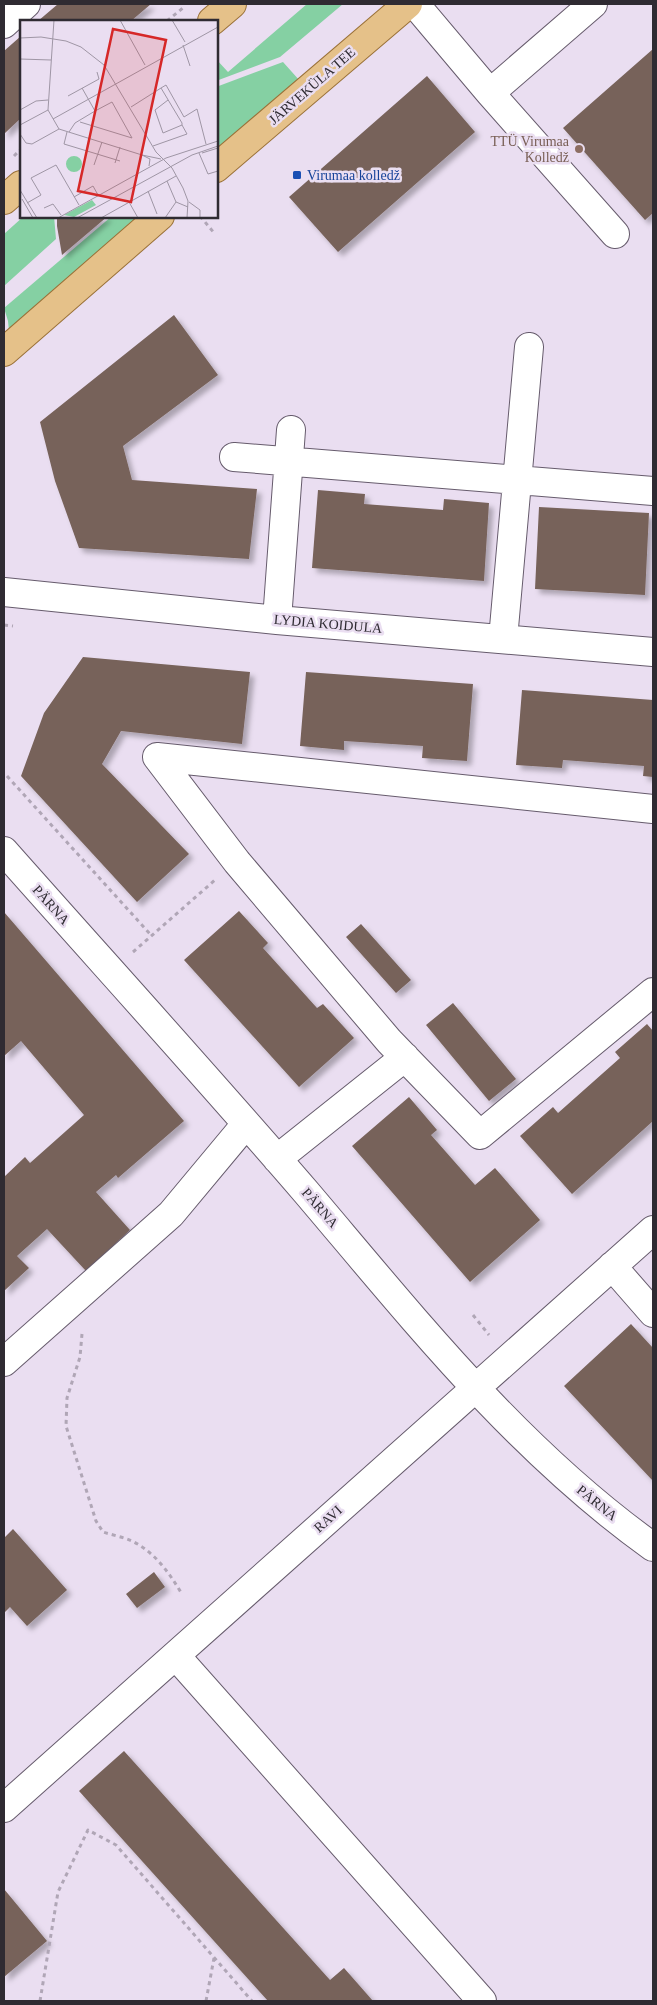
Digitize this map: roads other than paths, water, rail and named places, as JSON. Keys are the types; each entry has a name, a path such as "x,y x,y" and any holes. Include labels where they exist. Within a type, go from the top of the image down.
{"main road":[{"path":"213,20 232,4"},
{"name":"JÄRVEKÜLA TEE","path":"218,166 408,4"},
{"path":"4,200 20,186"},
{"path":"4,352 158,218"}],"street":[{"path":"4,24 26,4"},
{"path":"415,4 490,93 614,234"},
{"path":"490,93 594,4"},
{"path":"503,639 529,347"},
{"path":"277,620 291,430"},
{"path":"234,457 653,492"},
{"name":"LYDIA KOIDULA","path":"4,592 277,620 653,652"},
{"path":"653,809 157,757 237,862 405,1057 480,1135 653,992"},
{"name":"PÄRNA","path":"4,851 278,1159 474,1387 575,1485 653,1547"},
{"path":"278,1159 405,1057"},
{"path":"4,1362 171,1214 246,1124"},
{"name":"RAVI","path":"4,1808 176,1656 474,1387 653,1230"},
{"path":"612,1266 653,1313"},
{"path":"176,1656 482,2001"}],"place":[{"name":"TTÜ Virumaa Kolledž","path":"579,149"},
{"name":"Virumaa kolledž","path":"297,175"}]}
